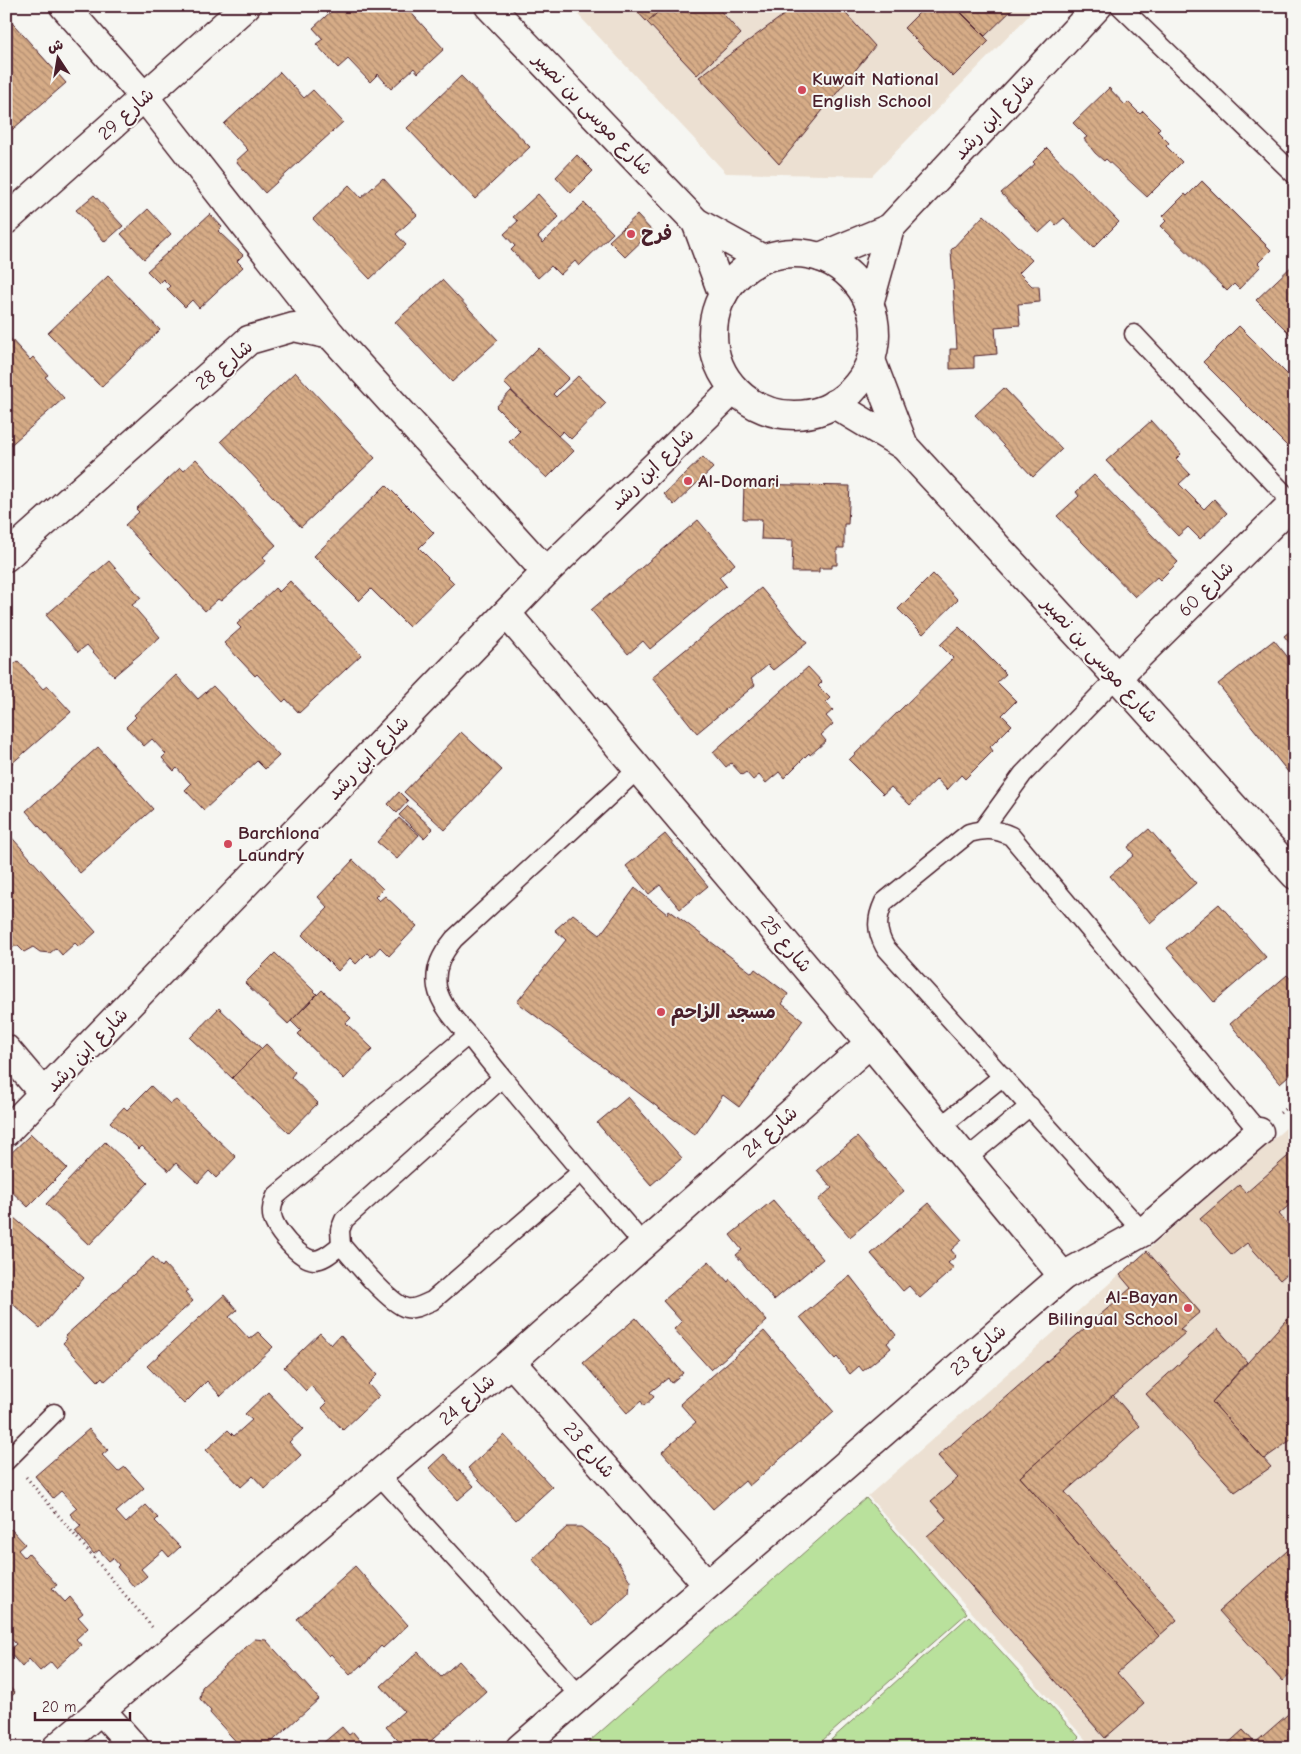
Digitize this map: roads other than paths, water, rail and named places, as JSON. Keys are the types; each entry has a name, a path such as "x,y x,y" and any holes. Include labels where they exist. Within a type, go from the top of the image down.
{"street":[{"path":"64,6 145,98 331,335 546,572"},
{"name":"شارع 29","path":"6,220 246,6"},
{"name":"شارع موسى بن نصير","path":"489,6 696,222 763,259"},
{"name":"شارع ابن رشد","path":"820,257 890,228 1098,6"},
{"name":"شارع موسى بن نصير","path":"696,222 723,295"},
{"name":"شارع ابن رشد","path":"869,304 890,228"},
{"path":"782,254 820,257 841,268 858,284 869,304 875,332 871,360 857,386 834,404 809,414 781,414 756,406 734,389 720,368 713,344 714,318 723,295 733,280 747,268 763,259 782,254"},
{"name":"شارع 28","path":"6,557 249,340 294,327 331,335"},
{"name":"شارع موسى بن نصير","path":"871,360 904,446"},
{"name":"شارع ابن رشد","path":"6,1132 546,572 734,389"},
{"name":"شارع موسى بن نصير","path":"834,404 904,446 1117,677 1295,875"},
{"name":"شارع 60","path":"1117,677 1294,502"},
{"name":"شارع 25","path":"507,614 637,770 870,1043 1063,1276"},
{"name":"شارع 24","path":"56,1748 511,1362 870,1043"},
{"path":"6,1049 44,1094"},
{"name":"شارع 23","path":"520,1748 1063,1276 1143,1232 1259,1132"},
{"name":"شارع 23","path":"511,1362 707,1584"},
{"path":"101,1710 135,1748"}],"lane":[{"path":"1120,6 1295,175"},
{"path":"1134,334 1294,502"},
{"path":"983,829 1023,774 1117,677"},
{"path":"637,770 454,939 441,956 436,973 437,989 449,1011 502,1078 644,1245"},
{"path":"1143,1232 885,947 879,936 877,925 879,913 884,902 969,833 983,829 998,830 1011,836 1259,1132"},
{"path":"341,1245 321,1259 312,1260 304,1257 277,1228 272,1216 272,1206 276,1196 468,1035"},
{"path":"939,1128 1003,1076"},
{"path":"502,1078 344,1220 340,1230 341,1245 390,1298 405,1308 419,1307 432,1300 581,1172"},
{"path":"965,1160 1030,1106"},
{"path":"8,1459 54,1413"},
{"path":"379,1475 580,1696"}],"place":[{"name":"Kuwait National English School","path":"802,90"},
{"name":"فرح","path":"631,234"},
{"name":"Al-Domari","path":"688,481"},
{"name":"Barchlona Laundry","path":"228,844"},
{"name":"مسجد الزاحم","path":"661,1012"},
{"name":"Al-Bayan Bilingual School","path":"1188,1308"}]}
